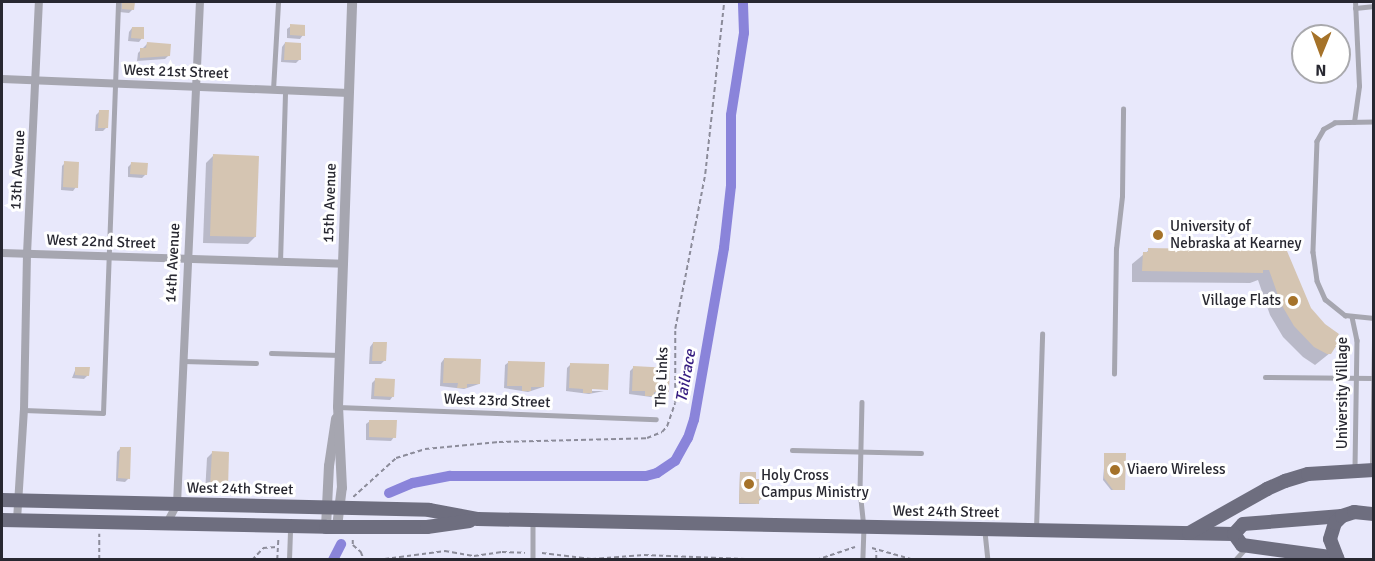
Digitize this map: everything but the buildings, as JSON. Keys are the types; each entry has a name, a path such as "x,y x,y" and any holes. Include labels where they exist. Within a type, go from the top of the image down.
{"main road":[{"path":"1188,533 1267,489 1286,481 1308,474 1373,470"},
{"name":"West 24th Street","path":"2,500 429,510 478,519 1234,534 1243,524 1342,516 1354,512 1374,514"},
{"path":"1338,559 1330,539 1335,523 1342,516"},
{"name":"West 24th Street","path":"2,520 427,527 478,519"},
{"path":"1234,534 1242,545 1338,559"}],"street":[{"name":"13th Avenue","path":"17,520 24,410 27,254 39,2"},
{"name":"14th Avenue","path":"167,523 177,504 186,258 200,2"},
{"name":"15th Avenue","path":"332,527 340,507 342,465 338,406 352,2"},
{"name":"West 21st Street","path":"2,79 349,93"},
{"name":"West 22nd Street","path":"2,253 343,264"}],"lane":[{"path":"24,410 103,412 118,2"},
{"path":"273,90 278,2"},
{"path":"1354,122 1359,86 1355,2"},
{"path":"1355,8 1374,6"},
{"path":"280,262 285,90"},
{"path":"1114,374 1116,249 1122,196 1123,109"},
{"name":"University Village","path":"1374,122 1329,126 1317,141 1313,252 1315,272 1321,292 1337,310 1352,317 1374,318"},
{"name":"University Village","path":"1352,317 1357,339 1355,470"},
{"path":"1036,531 1042,333"},
{"name":"University Village","path":"1373,470 1374,333"},
{"path":"271,353 340,355"},
{"path":"183,361 256,363"},
{"path":"1265,377 1373,378"},
{"path":"862,402 860,497 864,527 863,560"},
{"name":"West 23rd Street","path":"338,406 656,419"},
{"path":"792,450 921,453"},
{"path":"533,520 531,553 533,560"},
{"path":"290,560 291,526"},
{"path":"985,529 988,560"},
{"path":"1234,560 1248,546"}],"path":[{"name":"The Links","path":"340,507 396,458 425,450 464,444 647,438 662,432 667,426 675,403 675,329 705,174 724,2"},
{"path":"353,527 353,545 361,552 364,560"},
{"path":"99,530 99,560"},
{"path":"277,560 278,534"},
{"path":"252,560 263,548 277,547"},
{"path":"876,550 876,560"},
{"path":"377,560 445,551 474,556 502,552 592,559 644,555 770,560"}],"waterway":[{"name":"Tailrace","path":"389,493 413,483 450,476 646,476 657,473 675,461 688,438 694,420 724,248 731,186 731,115 744,33 743,2"},
{"name":"Tailrace","path":"333,560 341,544"}],"place":[{"name":"University of Nebraska at Kearney","path":"1158,235"},
{"name":"Village Flats","path":"1293,301"},
{"name":"Viaero Wireless","path":"1115,470"},
{"name":"Holy Cross Campus Ministry","path":"749,484"}]}
